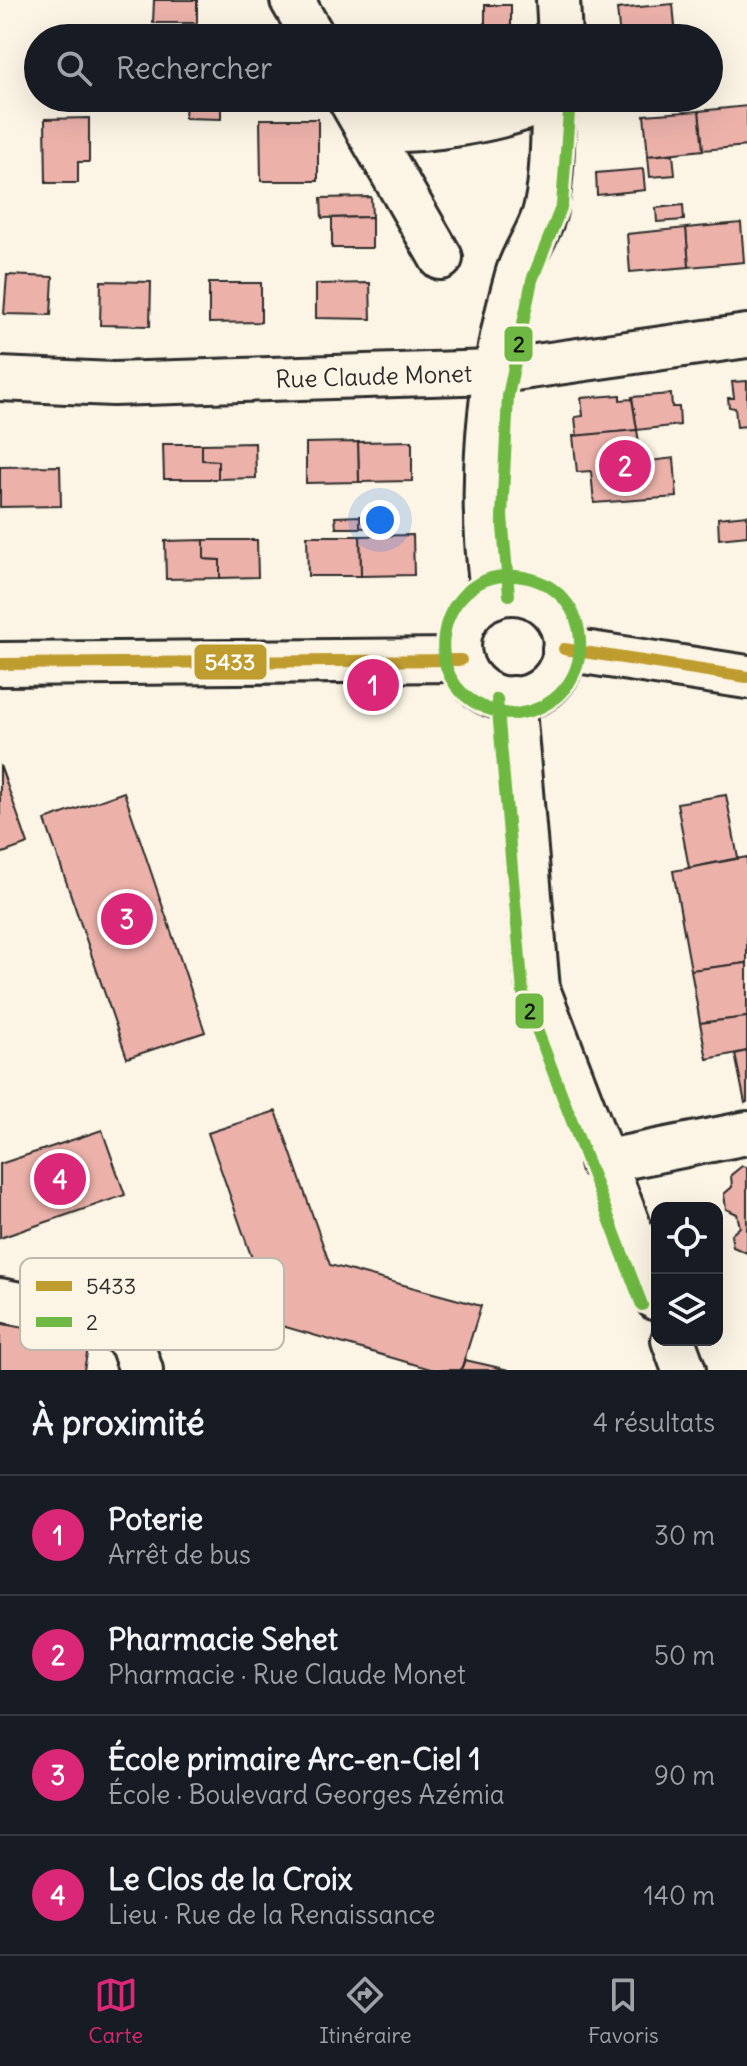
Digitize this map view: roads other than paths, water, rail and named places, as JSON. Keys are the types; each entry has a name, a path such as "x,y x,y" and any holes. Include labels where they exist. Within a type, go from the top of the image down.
{"street":[{"path":"292,0 306,24"},
{"path":"558,0 559,24"},
{"path":"358,114 389,131 499,117 513,112"},
{"path":"493,597 488,566 487,449 494,372 517,272 545,213 551,112"},
{"path":"358,114 441,258"},
{"name":"Rue Claude Monet","path":"0,379 113,384 494,372 747,336"},
{"path":"517,593 544,603 561,626 564,649 563,660 548,684 527,696 513,698 486,692 474,683 461,660 460,634 472,611 493,597 517,593"},
{"path":"564,649 747,677"},
{"path":"0,664 461,660"},
{"path":"513,698 538,989 651,1284"},
{"path":"602,1162 747,1133"},
{"path":"0,1300 20,1304"},
{"path":"675,1346 684,1370"},
{"path":"134,1350 141,1370"}],"place":[{"name":"Pharmacie Sehet","path":"625,466"},
{"name":"Poterie","path":"373,685"},
{"name":"École primaire Arc-en-Ciel 1","path":"127,919"},
{"name":"Le Clos de la Croix","path":"60,1179"}]}
